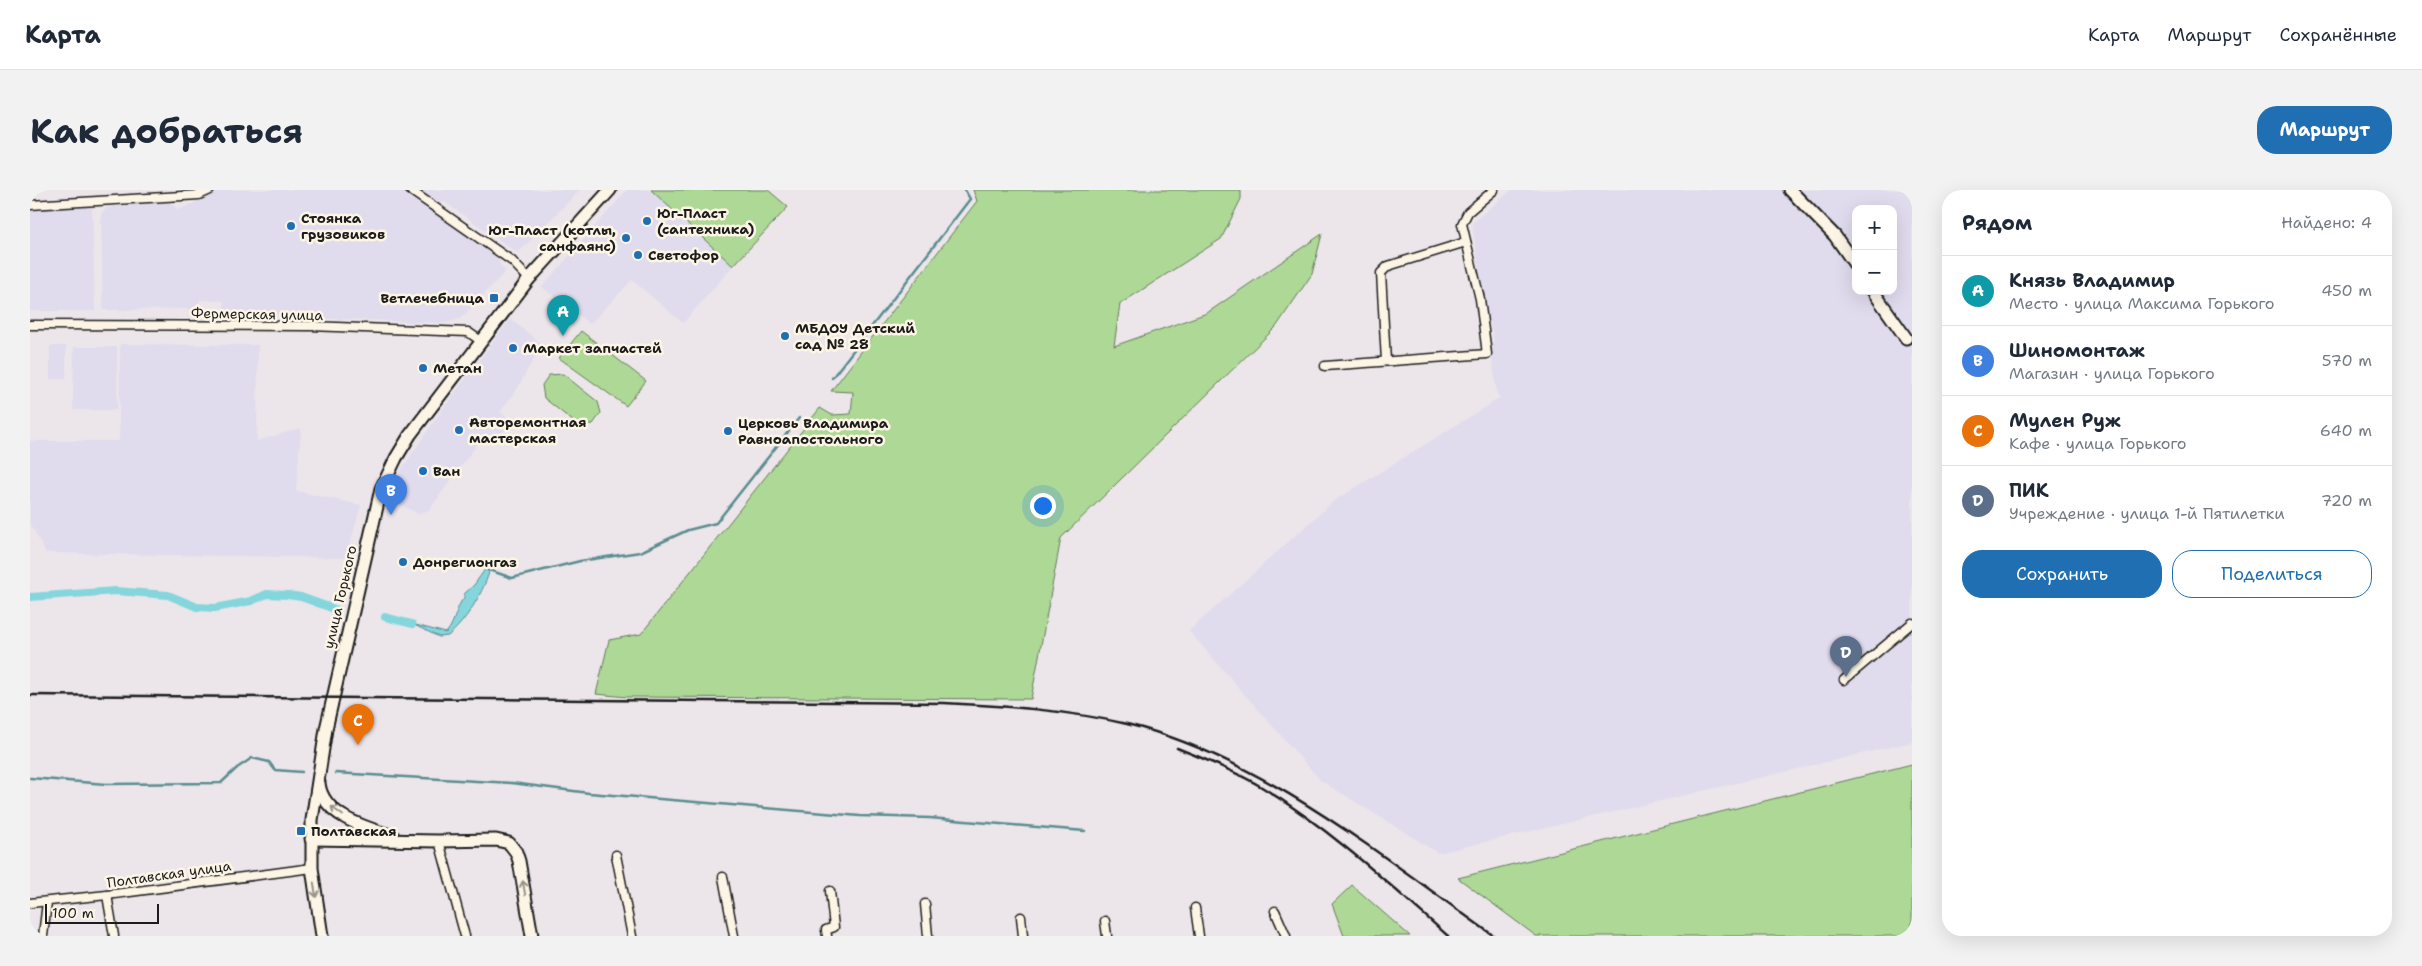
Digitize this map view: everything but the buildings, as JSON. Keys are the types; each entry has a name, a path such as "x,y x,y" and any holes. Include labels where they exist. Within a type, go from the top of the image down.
{"main road":[{"name":"улица Горького","path":"319,772 326,729 375,508 387,474 410,435 481,340 529,279 610,190"},
{"path":"1790,190 1835,236 1852,260"},
{"path":"1876,295 1909,342"},
{"path":"319,772 311,839 312,868 322,936"},
{"path":"319,772 322,797 333,809 361,825 414,840"},
{"path":"311,839 496,840 509,843 513,847 519,861 532,936"}],"street":[{"path":"30,205 198,195 210,190"},
{"path":"410,190 512,261 529,279"},
{"path":"1325,366 1487,354 1480,299 1462,224 1468,212 1494,190"},
{"path":"1386,361 1381,273 1388,266 1466,242"},
{"name":"Фермерская улица","path":"30,325 310,326 468,332 481,340"},
{"path":"1844,680 1912,623"},
{"path":"439,841 465,936"},
{"path":"616,855 632,936"},
{"name":"Полтавская улица","path":"30,903 107,895 312,868"},
{"path":"723,877 734,936"},
{"path":"827,936 826,930 834,927 830,892"},
{"path":"107,895 114,936"},
{"path":"43,936 47,902"},
{"path":"925,904 928,936"},
{"path":"1195,908 1199,936"},
{"path":"1275,911 1286,936"},
{"path":"1021,917 1023,936"},
{"path":"1105,921 1107,936"}],"shaded area":[{"path":"212,190 405,190 500,260 499,264 506,271 460,319 446,323 224,315 224,301 199,300 199,309 103,310 101,214 107,207 169,202 178,210 209,197"},
{"path":"418,190 580,190 518,253 443,201 440,206"},
{"path":"627,190 651,190 733,266 683,323 632,280 590,324 542,287"},
{"path":"1512,190 1912,190 1912,742 1438,853 1320,780 1189,631 1334,501 1500,398 1497,394 1490,344 1494,341 1484,300 1472,223"},
{"path":"92,204 95,311 30,311 30,210"},
{"path":"510,319 542,344 517,389 500,412 511,422 497,441 481,439 429,510 418,514 390,498 401,470 437,417"},
{"path":"120,344 258,345 257,441 301,428 296,491 361,505 346,558 46,553 30,523 30,441 119,441"},
{"path":"50,346 66,346 66,379 50,379"},
{"path":"74,347 117,347 117,410 73,410"}],"green space":[{"path":"651,190 768,190 788,207 733,266"},
{"path":"973,190 1241,190 1241,199 1221,239 1120,304 1114,346 1207,313 1322,234 1312,274 1276,327 1061,538 1031,699 627,697 596,694 609,640 641,634 820,408 832,415 851,414 853,392 831,391 977,201"},
{"path":"581,331 646,381 626,406 559,358"},
{"path":"563,374 598,402 601,413 593,424 579,426 544,398 542,385 549,375"},
{"path":"1912,764 1912,936 1536,936 1458,878"},
{"path":"1352,885 1410,936 1344,936 1332,904"}],"water":[{"path":"486,568 489,573 477,599 467,616 448,636 439,637 412,624 446,633 464,598 464,594 474,585"}],"waterway":[{"path":"832,378 970,199 965,190"},
{"path":"486,569 512,578 580,561 640,552 688,530 716,523 799,418"},
{"path":"30,597 116,591 168,595 197,607 215,608 251,601 267,594 301,597 337,610"},
{"path":"385,617 412,624"},
{"path":"30,778 106,784 221,783 237,768 252,758 269,762 275,770 302,772"},
{"path":"335,773 512,783 589,793 860,816 930,818 1085,831"}],"railway":[{"path":"30,695 944,703 1013,707 1082,715 1127,724 1177,739 1226,760 1273,785 1364,843 1494,936"},
{"path":"1177,748 1240,775 1285,802 1334,838 1448,936"}],"place":[{"name":"Юг-Пласт (сантехника)","path":"647,221"},
{"name":"Стоянка грузовиков","path":"291,226"},
{"name":"Юг-Пласт (котлы, санфаянс)","path":"626,238"},
{"name":"Светофор","path":"638,255"},
{"name":"Ветлечебница","path":"494,298"},
{"name":"Князь Владимир","path":"563,336"},
{"name":"МБДОУ Детский сад № 28","path":"785,336"},
{"name":"Маркет запчастей","path":"513,348"},
{"name":"Метан","path":"423,368"},
{"name":"Авторемонтная мастерская","path":"459,430"},
{"name":"Церковь Владимира Равноапостольного","path":"728,431"},
{"name":"Ван","path":"423,471"},
{"name":"Шиномонтаж","path":"391,515"},
{"name":"Донрегионгаз","path":"403,562"},
{"name":"ПИК","path":"1846,677"},
{"name":"Мулен Руж","path":"358,745"},
{"name":"Полтавская","path":"301,831"}]}
